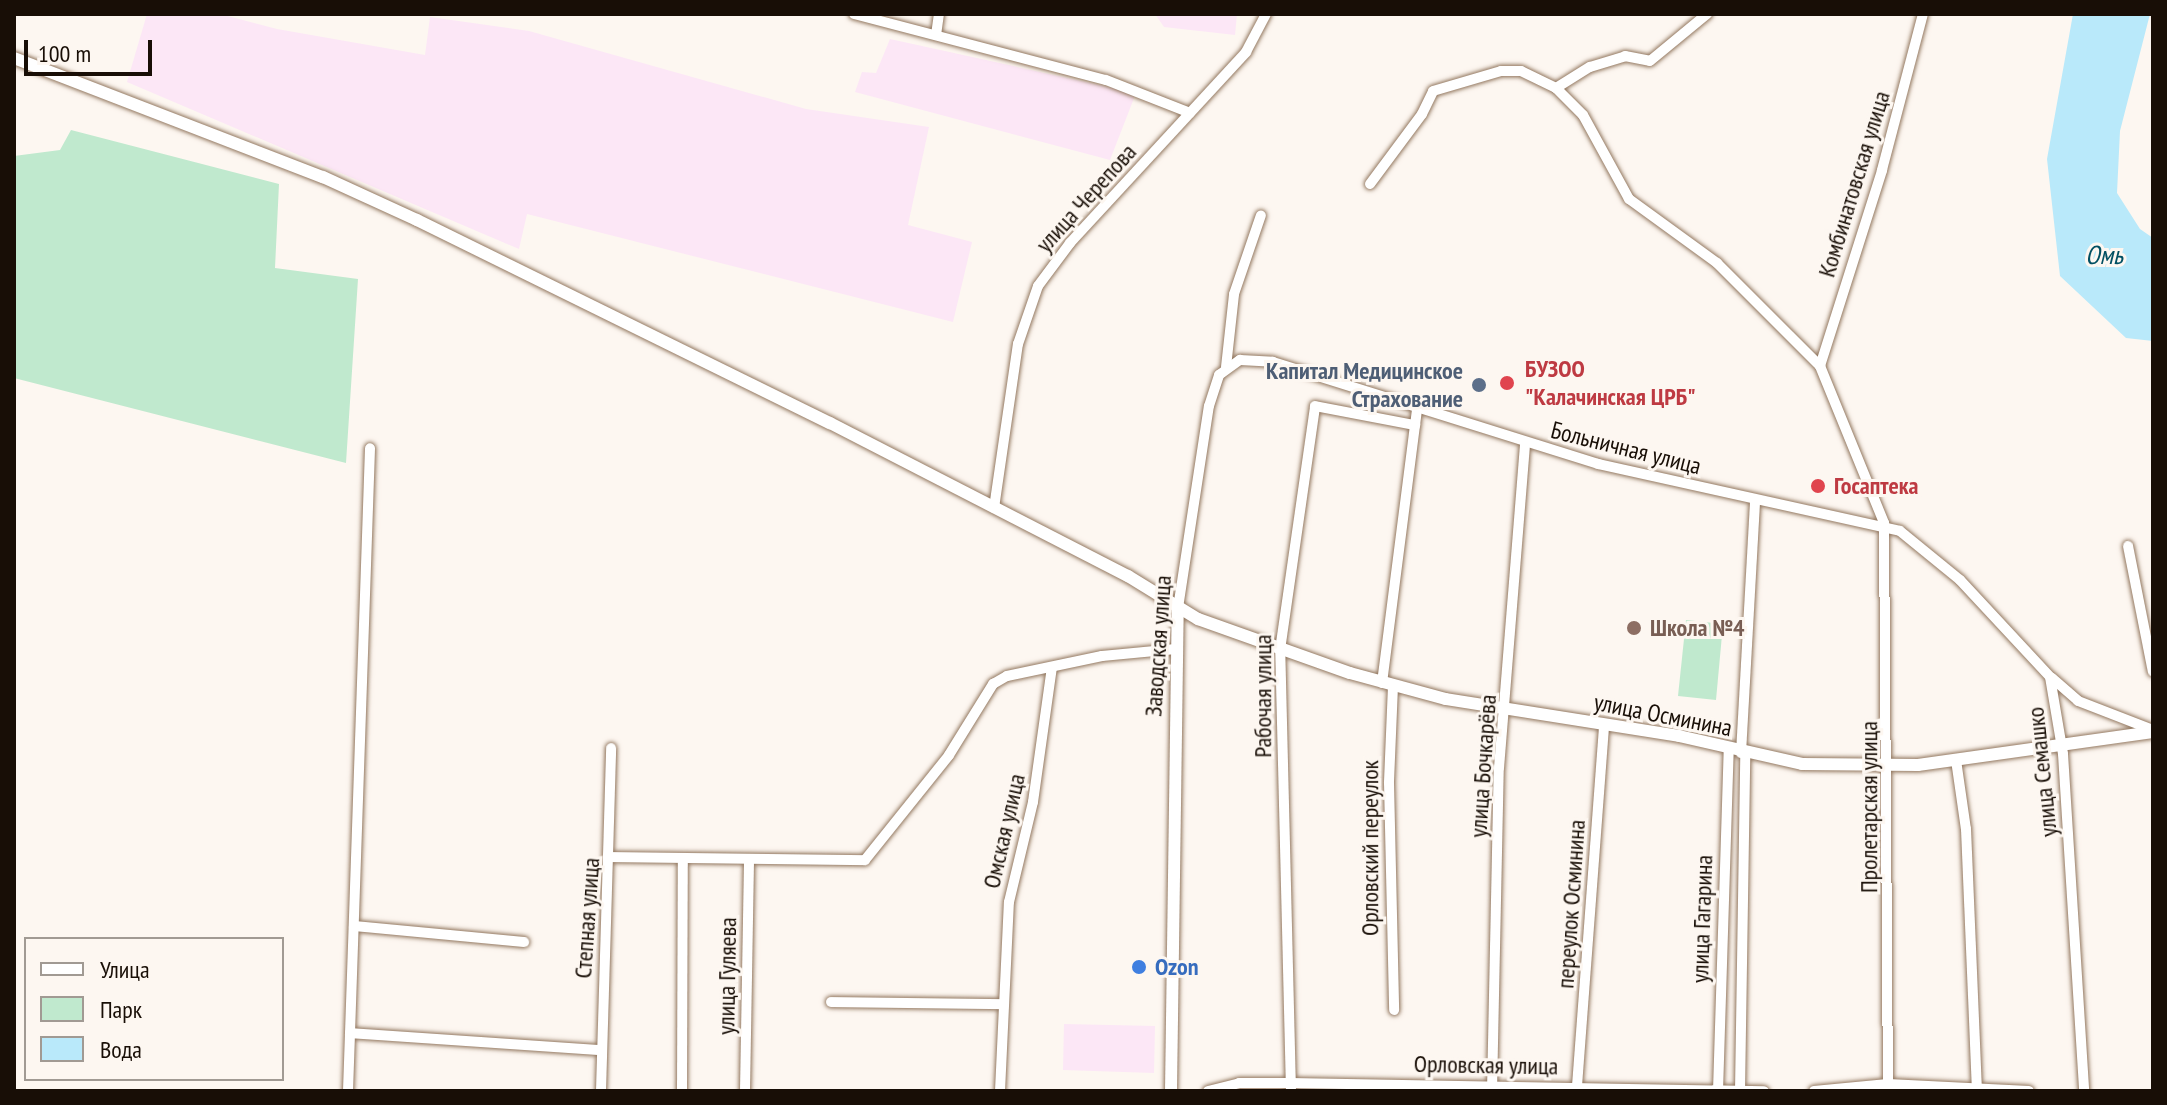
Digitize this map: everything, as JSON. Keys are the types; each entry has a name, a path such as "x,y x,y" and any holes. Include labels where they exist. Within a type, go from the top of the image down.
{"street":[{"path":"854,14 1106,80 1190,113"},
{"path":"936,35 939,14"},
{"name":"улица Черепова","path":"994,508 1018,344 1038,286 1053,261 1246,52 1266,14"},
{"path":"1556,88 1590,67 1625,56 1650,61 1707,14"},
{"name":"Комбинатовская улица","path":"1820,366 1882,170 1923,14"},
{"name":"улица Осминина","path":"14,58 404,213 1128,576 1212,626 1388,684 1505,710 1604,725 1802,764 1890,767 2153,731"},
{"path":"1370,184 1438,88 1507,69 1556,88 1590,126 1629,199 1717,263 1820,366"},
{"name":"Заводская улица","path":"1171,1091 1178,608 1209,406 1226,367 1234,294 1261,215"},
{"name":"Больничная улица","path":"1226,367 1240,360 1273,362 1525,444 1755,500 1884,523"},
{"name":"Пролетарская улица","path":"1820,366 1872,483 1884,523 1890,767 1888,1087"},
{"name":"Рабочая улица","path":"1291,1087 1280,650 1315,406 1415,425"},
{"name":"Орловский переулок","path":"1394,1010 1388,684 1417,409"},
{"name":"улица Бочкарёва","path":"1492,1088 1499,768 1525,444"},
{"path":"348,1091 370,448"},
{"name":"улица Гагарина","path":"1718,1090 1755,500"},
{"name":"улица Семашко","path":"1884,523 1929,550 2050,677 2062,742 2084,1091"},
{"path":"2128,546 2153,672"},
{"path":"611,857 865,860 949,755 993,684 1052,667 1176,649"},
{"name":"Омская улица","path":"1000,1091 1009,902 1033,802 1052,667"},
{"path":"2050,677 2078,701 2153,731"},
{"name":"переулок Осминина","path":"1582,1088 1604,725"},
{"name":"Степная улица","path":"601,1091 600,1050 611,857 611,748"},
{"name":"улица Гагарина","path":"1738,752 1740,1091"},
{"path":"1956,760 1966,829 1977,1089"},
{"path":"682,1091 683,860"},
{"name":"улица Гуляева","path":"745,1091 749,861"},
{"path":"354,926 524,942"},
{"path":"831,1002 1004,1004"},
{"path":"350,1033 600,1050"},
{"name":"Орловская улица","path":"1208,1091 1239,1083 1291,1087 1764,1091"},
{"path":"1814,1091 1888,1087 2029,1091"}],"shaded area":[{"path":"147,14 220,14 277,29 425,55 430,17 529,31 806,109 929,127 908,225 972,242 953,322 527,214 519,249 127,82"},
{"path":"1155,14 1237,14 1235,35 1164,27"},
{"path":"890,39 1136,93 1110,160 855,92 862,72 876,73"},
{"path":"1064,1024 1155,1026 1154,1073 1063,1070"}],"green space":[{"path":"71,130 279,184 275,268 358,279 346,463 14,378 14,156 60,150"},
{"path":"1686,620 1723,624 1716,700 1678,696"}],"water":[{"name":"Омь","path":"2073,14 2150,14 2120,131 2117,193 2140,229 2153,238 2153,341 2126,338 2060,276 2047,159"}],"place":[{"name":"БУЗОО \"Калачинская ЦРБ\"","path":"1507,383"},
{"name":"Капитал Медицинское Страхование","path":"1479,385"},
{"name":"Госаптека","path":"1818,486"},
{"name":"Школа №4","path":"1634,628"},
{"name":"Ozon","path":"1139,967"}]}
